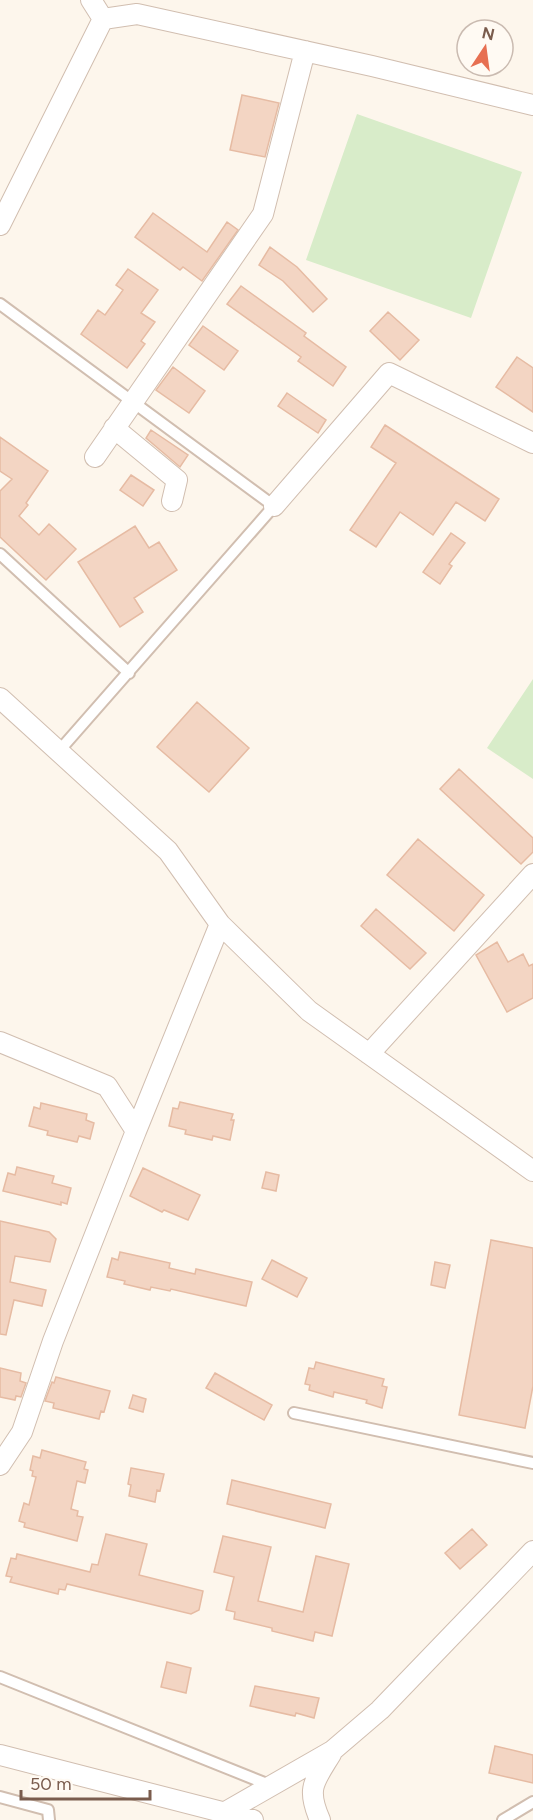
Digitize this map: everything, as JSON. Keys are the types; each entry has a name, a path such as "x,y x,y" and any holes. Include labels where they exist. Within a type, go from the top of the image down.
{"street":[{"path":"91,0 103,19"},
{"path":"103,19 137,14 533,105"},
{"path":"0,225 103,19"},
{"path":"95,457 263,214 305,51"},
{"path":"274,506 389,373 533,443"},
{"path":"114,428 177,480 172,501"},
{"path":"0,698 168,851 220,924 309,1011 533,1171"},
{"path":"369,1054 533,874"},
{"path":"0,1465 22,1432 53,1341 220,924"},
{"path":"0,1042 107,1086 136,1131"},
{"path":"222,1814 332,1751 380,1710 533,1551"},
{"path":"320,1820 314,1804 313,1785 332,1751"},
{"path":"0,1755 222,1814 253,1820"}],"lane":[{"path":"0,304 274,506 59,751"},
{"path":"0,554 129,673"},
{"path":"294,1413 533,1463"},
{"path":"0,1677 272,1786"},
{"path":"0,1797 48,1810 49,1820"},
{"path":"503,1820 533,1802"}],"green space":[{"path":"357,114 522,172 471,318 306,260"},
{"path":"533,679 533,779 487,748"}],"building":[{"path":"242,95 279,103 265,157 230,150"},
{"path":"153,213 207,252 227,222 238,230 202,281 183,267 180,270 135,237"},
{"path":"270,247 297,267 327,299 313,312 283,281 259,265"},
{"path":"128,269 158,290 141,313 155,322 141,341 145,344 127,368 81,334 98,310 105,315 123,290 116,285"},
{"path":"241,286 306,333 304,336 346,367 333,386 298,361 301,357 227,304"},
{"path":"388,312 419,340 400,360 370,331"},
{"path":"203,326 238,351 224,370 189,345"},
{"path":"517,357 533,368 533,412 496,387"},
{"path":"173,367 205,391 189,413 156,390"},
{"path":"287,393 326,420 318,433 278,406"},
{"path":"385,425 499,499 485,521 456,502 433,535 400,512 376,547 350,530 396,463 371,447"},
{"path":"151,430 188,455 180,467 146,438"},
{"path":"0,437 48,471 19,516 39,535 49,524 76,549 46,580 0,537 0,491 12,479 0,471"},
{"path":"131,475 154,490 143,506 120,490"},
{"path":"135,526 149,548 159,542 177,570 134,598 143,612 120,627 78,562"},
{"path":"451,533 465,543 449,564 452,566 440,584 423,572"},
{"path":"197,702 249,748 209,792 157,747"},
{"path":"459,769 533,838 533,852 521,864 440,789"},
{"path":"418,839 484,895 454,931 387,875"},
{"path":"376,909 426,953 410,969 361,926"},
{"path":"497,942 508,962 523,954 529,966 533,964 533,998 507,1012 476,955"},
{"path":"180,1102 233,1114 230,1140 213,1136 212,1140 185,1134 186,1130 169,1126 173,1108 178,1109"},
{"path":"41,1103 87,1114 86,1120 94,1123 90,1139 79,1136 77,1142 47,1135 48,1131 29,1126 34,1107 40,1109"},
{"path":"17,1167 54,1176 52,1183 71,1188 67,1204 61,1202 61,1205 3,1191 8,1173 15,1175"},
{"path":"143,1168 200,1195 188,1220 164,1210 162,1212 130,1196"},
{"path":"266,1172 279,1175 276,1191 262,1188"},
{"path":"0,1221 49,1232 56,1239 50,1262 15,1256 10,1282 46,1290 42,1306 14,1300 6,1335 0,1334"},
{"path":"491,1240 533,1248 533,1386 525,1428 459,1415"},
{"path":"120,1252 170,1263 169,1268 195,1274 196,1269 252,1282 246,1306 171,1289 170,1291 151,1287 150,1290 107,1277 112,1258 118,1260"},
{"path":"272,1260 307,1278 297,1297 262,1279"},
{"path":"435,1262 450,1265 445,1288 431,1285"},
{"path":"316,1362 384,1379 382,1386 387,1387 382,1408 366,1403 367,1400 334,1392 333,1397 309,1390 310,1385 305,1384 309,1368 314,1369"},
{"path":"0,1368 21,1373 20,1381 26,1383 21,1397 16,1396 15,1400 0,1397"},
{"path":"215,1373 272,1405 264,1420 206,1388"},
{"path":"56,1377 110,1391 104,1412 101,1411 99,1419 53,1408 54,1403 45,1401"},
{"path":"133,1395 146,1399 143,1412 129,1408"},
{"path":"42,1450 86,1462 84,1469 88,1470 85,1483 77,1481 71,1509 78,1511 77,1516 83,1517 77,1541 24,1527 25,1523 19,1521 24,1503 29,1505 36,1477 32,1476 33,1471 30,1470 33,1456 40,1458"},
{"path":"131,1468 164,1474 155,1502 129,1496 131,1485 128,1484"},
{"path":"232,1480 331,1504 325,1528 227,1504"},
{"path":"472,1529 487,1545 460,1569 445,1553"},
{"path":"106,1534 147,1544 139,1575 203,1591 199,1610 191,1614 67,1584 65,1590 59,1589 58,1594 10,1582 12,1577 6,1576 11,1558 16,1559 17,1554 90,1572 92,1564 98,1565"},
{"path":"223,1536 271,1547 258,1601 303,1612 316,1556 349,1564 332,1636 315,1632 313,1641 234,1619 235,1612 226,1610 234,1577 214,1572"},
{"path":"167,1662 191,1668 186,1693 161,1687"},
{"path":"255,1686 319,1698 314,1718 250,1706"},
{"path":"495,1746 533,1755 533,1783 489,1773"}]}
